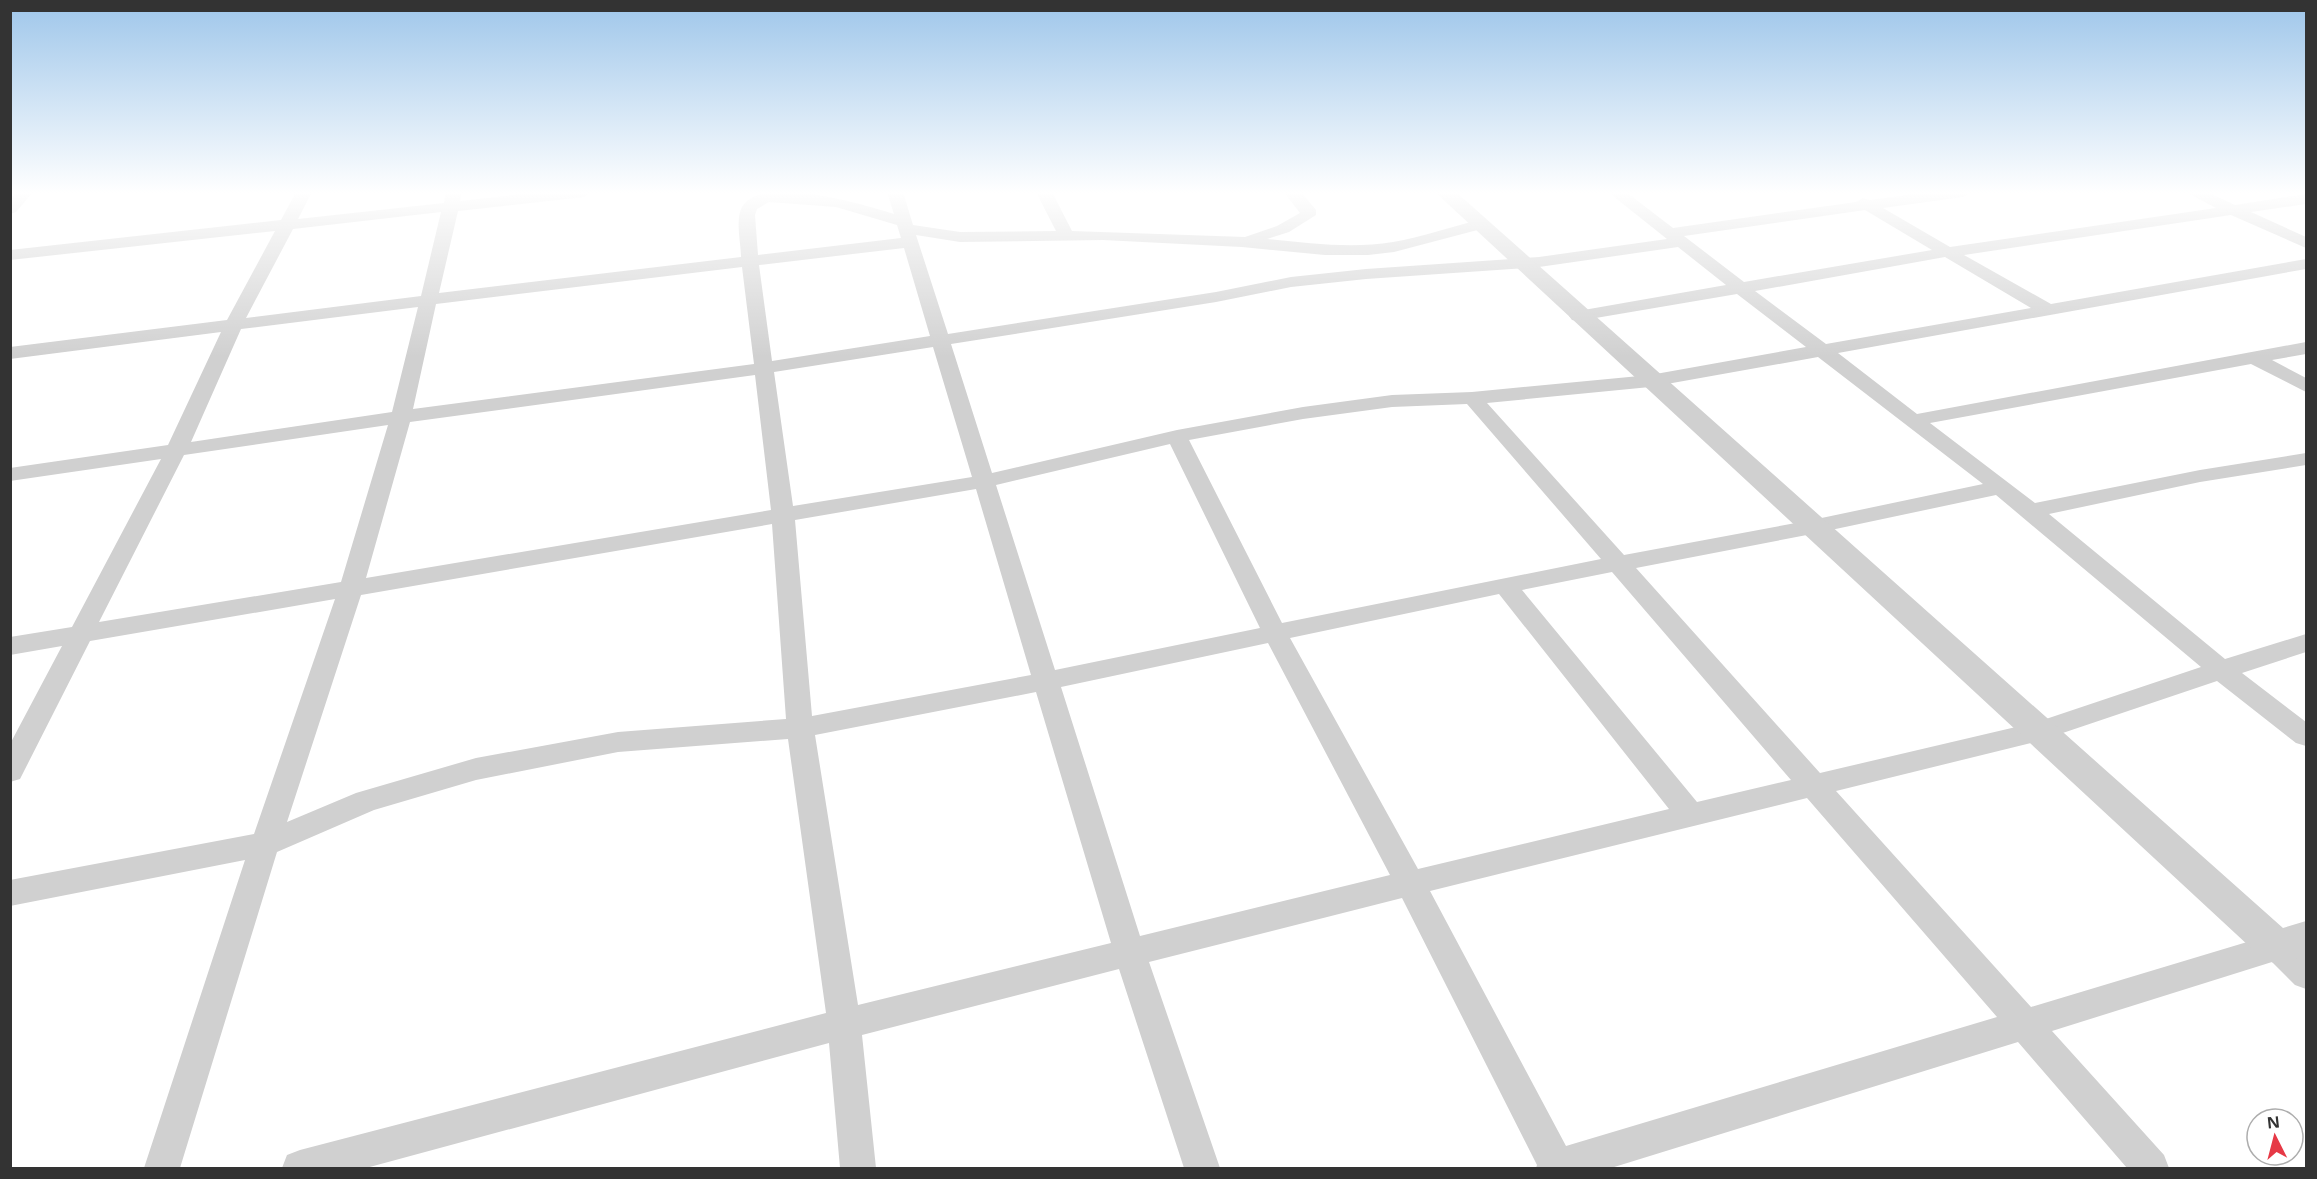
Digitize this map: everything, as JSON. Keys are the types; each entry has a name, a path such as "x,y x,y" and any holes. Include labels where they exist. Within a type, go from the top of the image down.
{"street":[{"path":"10,255 86,247"},
{"path":"10,771 177,449 234,324 275,247"},
{"path":"162,1168 265,844 351,587 402,417 441,247"},
{"path":"749,247 783,516 800,728 844,1024 858,1168"},
{"path":"10,353 428,300 750,263 828,247"},
{"path":"912,247 1130,954 1202,1168"},
{"path":"1294,247 1325,250 1368,250 1394,247"},
{"path":"1503,247 2039,731 2292,943 2307,975"},
{"path":"10,474 402,417 764,368 941,341 1315,278 1522,264 1622,247"},
{"path":"1687,247 2002,487 2220,670 2307,736"},
{"path":"1939,247 2048,310"},
{"path":"1578,316 1982,247"},
{"path":"10,646 984,481 1177,436 1303,413 1392,401 1472,398 1650,381 2307,264"},
{"path":"1914,420 2307,348"},
{"path":"2255,358 2307,386"},
{"path":"1472,398 2151,1168"},
{"path":"1177,436 1275,633 1410,883 1557,1168 2292,943"},
{"path":"2031,511 2200,476 2307,459"},
{"path":"10,893 265,844 366,801 476,769 618,742 800,728 1046,681 1505,585 1812,527 2002,487"},
{"path":"1505,585 1691,816"},
{"path":"300,1168 844,1024 1410,883 2039,731 2307,643"}]}
